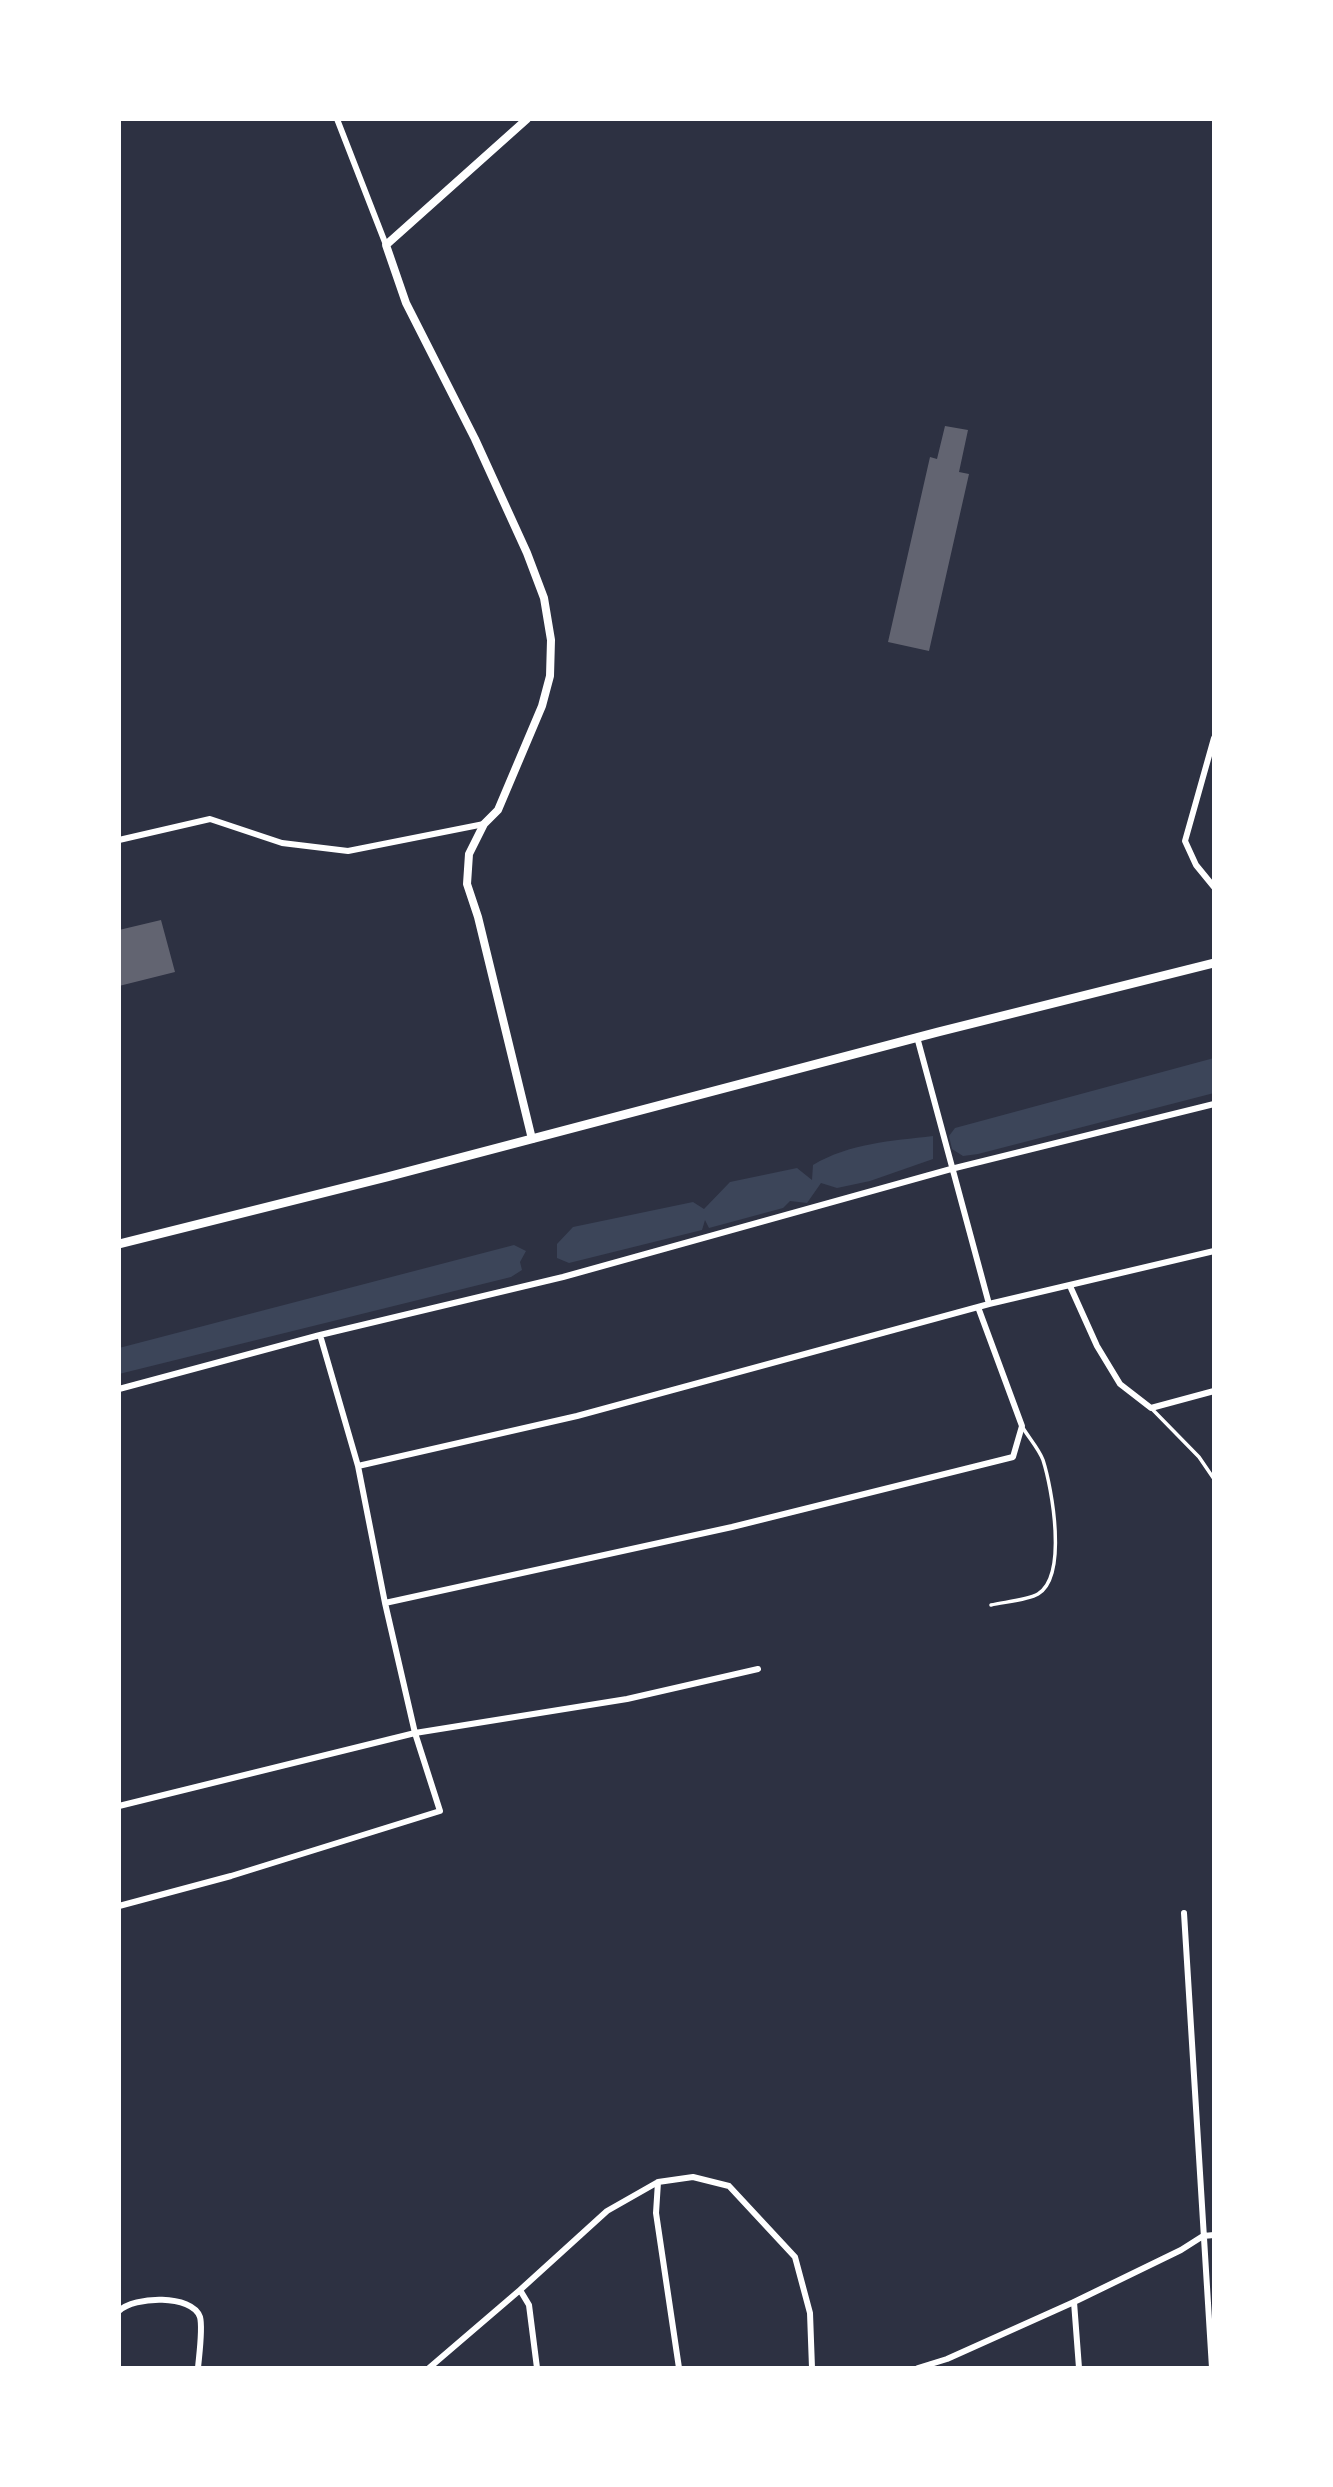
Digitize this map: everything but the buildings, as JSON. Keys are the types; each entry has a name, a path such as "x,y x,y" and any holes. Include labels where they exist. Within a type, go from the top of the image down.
{"main road":[{"path":"119,1244 387,1177 917,1037 1214,963"}],"street":[{"path":"337,119 406,303 475,439 527,552 544,598 551,640 550,676 542,706 498,810 484,824 469,854 467,884 478,917 532,1139"},
{"path":"386,245 527,119"},
{"path":"1214,738 1185,841 1196,865 1214,887"},
{"path":"119,839 210,819 282,843 348,851 484,824"},
{"path":"917,1037 989,1304"},
{"path":"119,1389 320,1335 563,1277 951,1169 1214,1104"},
{"path":"358,1466 577,1416 989,1304 1214,1251"},
{"path":"1070,1286 1097,1346 1120,1384 1151,1408 1214,1391"},
{"path":"385,1603 718,1530 1013,1457 1022,1426 978,1307"},
{"path":"119,1906 440,1811 415,1733 385,1603 358,1466 320,1335"},
{"path":"119,1806 415,1733 627,1699 758,1669"},
{"path":"1184,1913 1213,2368"},
{"path":"429,2368 607,2211 658,2182 693,2176 729,2186 795,2258 810,2313 811,2368"},
{"path":"658,2182 656,2213 679,2368"},
{"path":"918,2368 1074,2302 1181,2250 1203,2236 1214,2235"},
{"path":"520,2290 529,2305 537,2368"},
{"path":"119,2311 126,2304 142,2300 185,2303 200,2318 198,2368"},
{"path":"1074,2302 1079,2368"},
{"path":"947,2358 948,2368"}],"lane":[{"path":"1151,1408 1199,1457 1214,1479"},
{"path":"992,1605 1038,1594 1049,1583 1056,1559 1054,1522 1042,1458 1022,1426"}],"shaded area":[{"path":"1214,1058 1214,1093 978,1154 963,1156 952,1149 949,1136 955,1128"},
{"path":"933,1136 933,1159 870,1181 837,1188 821,1183 807,1203 790,1201 783,1208 709,1228 705,1220 702,1230 569,1263 557,1258 557,1244 573,1227 693,1202 704,1209 730,1182 797,1168 812,1180 813,1165 841,1152 871,1144"},
{"path":"514,1245 526,1251 520,1262 522,1270 511,1277 119,1374 119,1348"}]}
